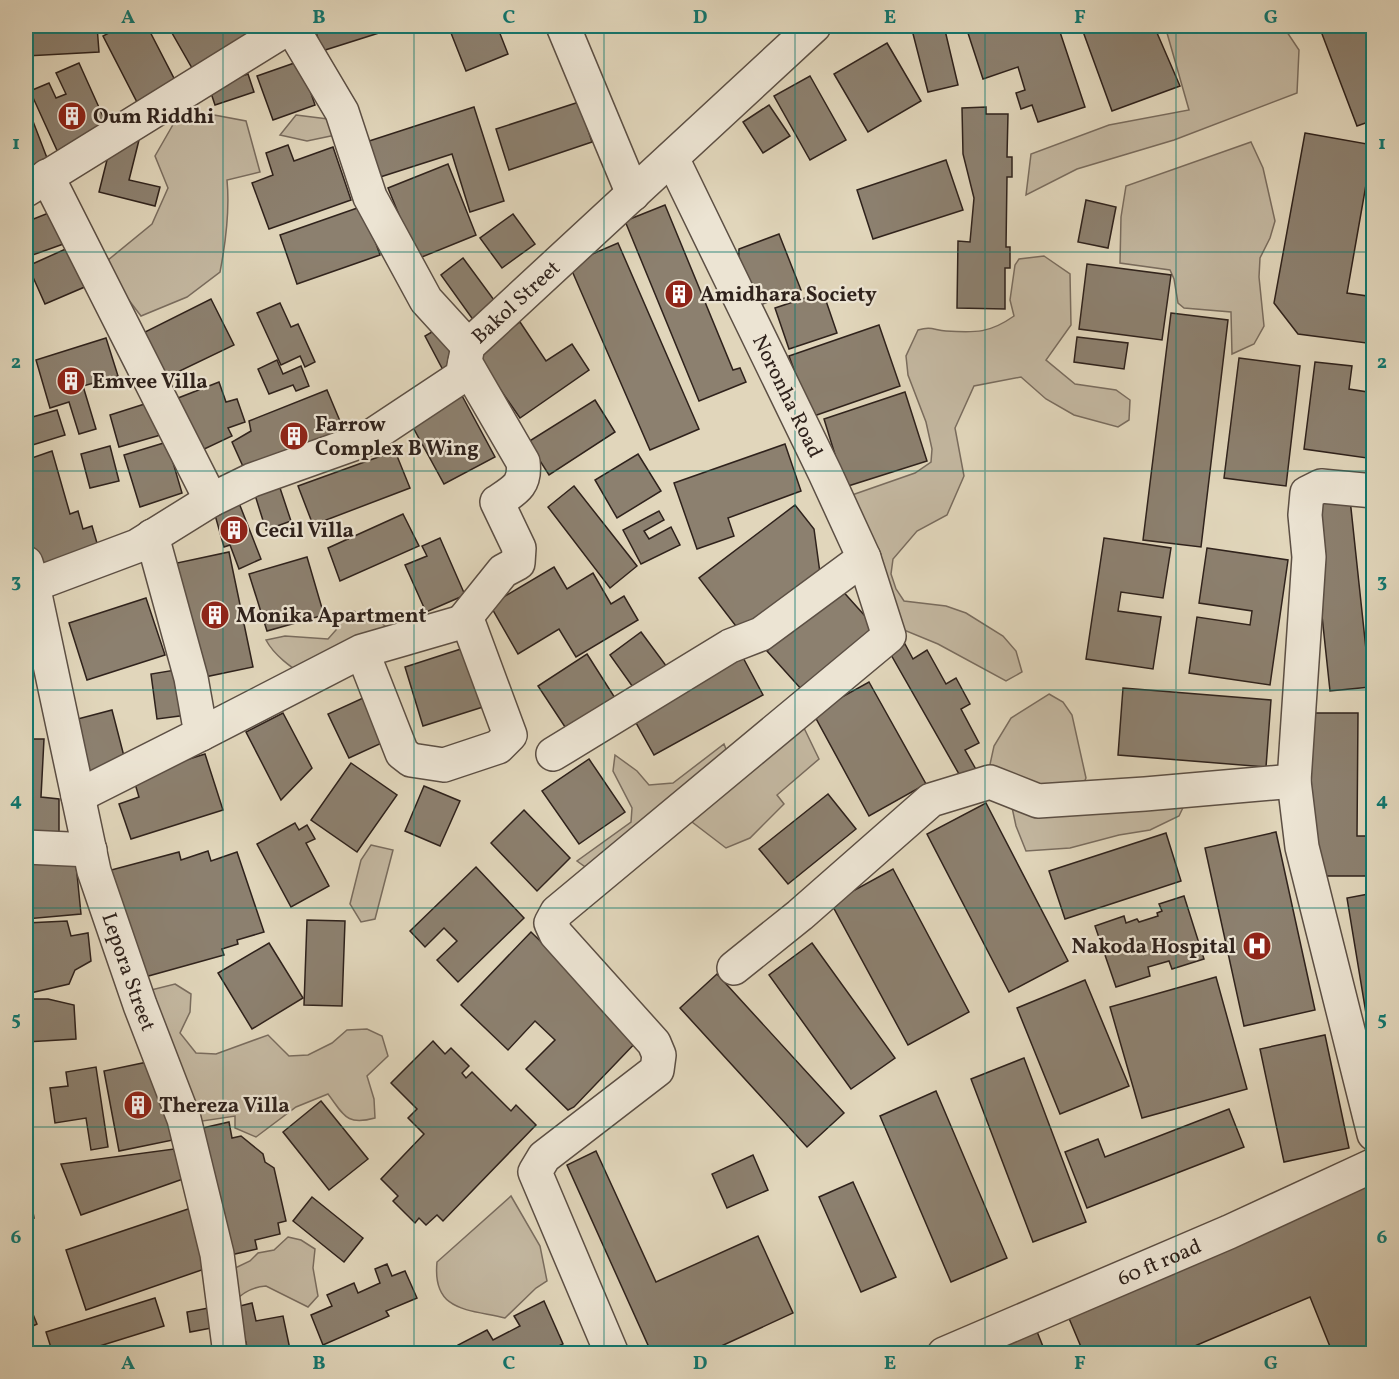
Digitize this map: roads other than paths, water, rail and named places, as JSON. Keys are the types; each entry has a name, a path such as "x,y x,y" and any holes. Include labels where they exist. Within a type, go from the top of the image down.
{"street":[{"path":"78,796 362,651 462,622 503,571 518,562 519,548 497,502 518,488 524,473 523,462 467,354 426,300 370,197 342,112 291,26 36,183 211,500"},
{"path":"563,26 633,194"},
{"name":"Bakol Street","path":"28,581 137,546 211,500 252,480 367,439 462,376 467,354 633,194 814,26"},
{"name":"Noronha Road","path":"612,1353 536,1173 544,1157 657,1070 659,1055 654,1043 556,934 551,923 557,912 889,636 864,558 825,472 672,158"},
{"path":"1374,491 1321,486 1307,493 1305,515 1310,557 1294,781 1302,847 1374,1134"},
{"path":"152,536 191,678 201,734"},
{"path":"554,754 730,646 761,634 864,558"},
{"name":"Lepora Street","path":"28,581 94,872 140,1005 184,1119 217,1254 230,1353"},
{"path":"362,651 402,753 411,760 444,765 498,747 510,735 470,627 462,622"},
{"path":"734,968 800,915 931,800 990,782 1038,801 1294,781"},
{"path":"26,847 90,850"},
{"name":"60 ft road","path":"944,1353 1229,1232 1374,1165"}],"place":[{"name":"Oum Riddhi","path":"72,116"},
{"name":"Amidhara Society","path":"679,294"},
{"name":"Emvee Villa","path":"71,381"},
{"name":"Farrow Complex B Wing","path":"294,436"},
{"name":"Cecil Villa","path":"234,530"},
{"name":"Monika Apartment","path":"215,615"},
{"name":"Nakoda Hospital","path":"1257,946"},
{"name":"Thereza Villa","path":"138,1105"}]}
